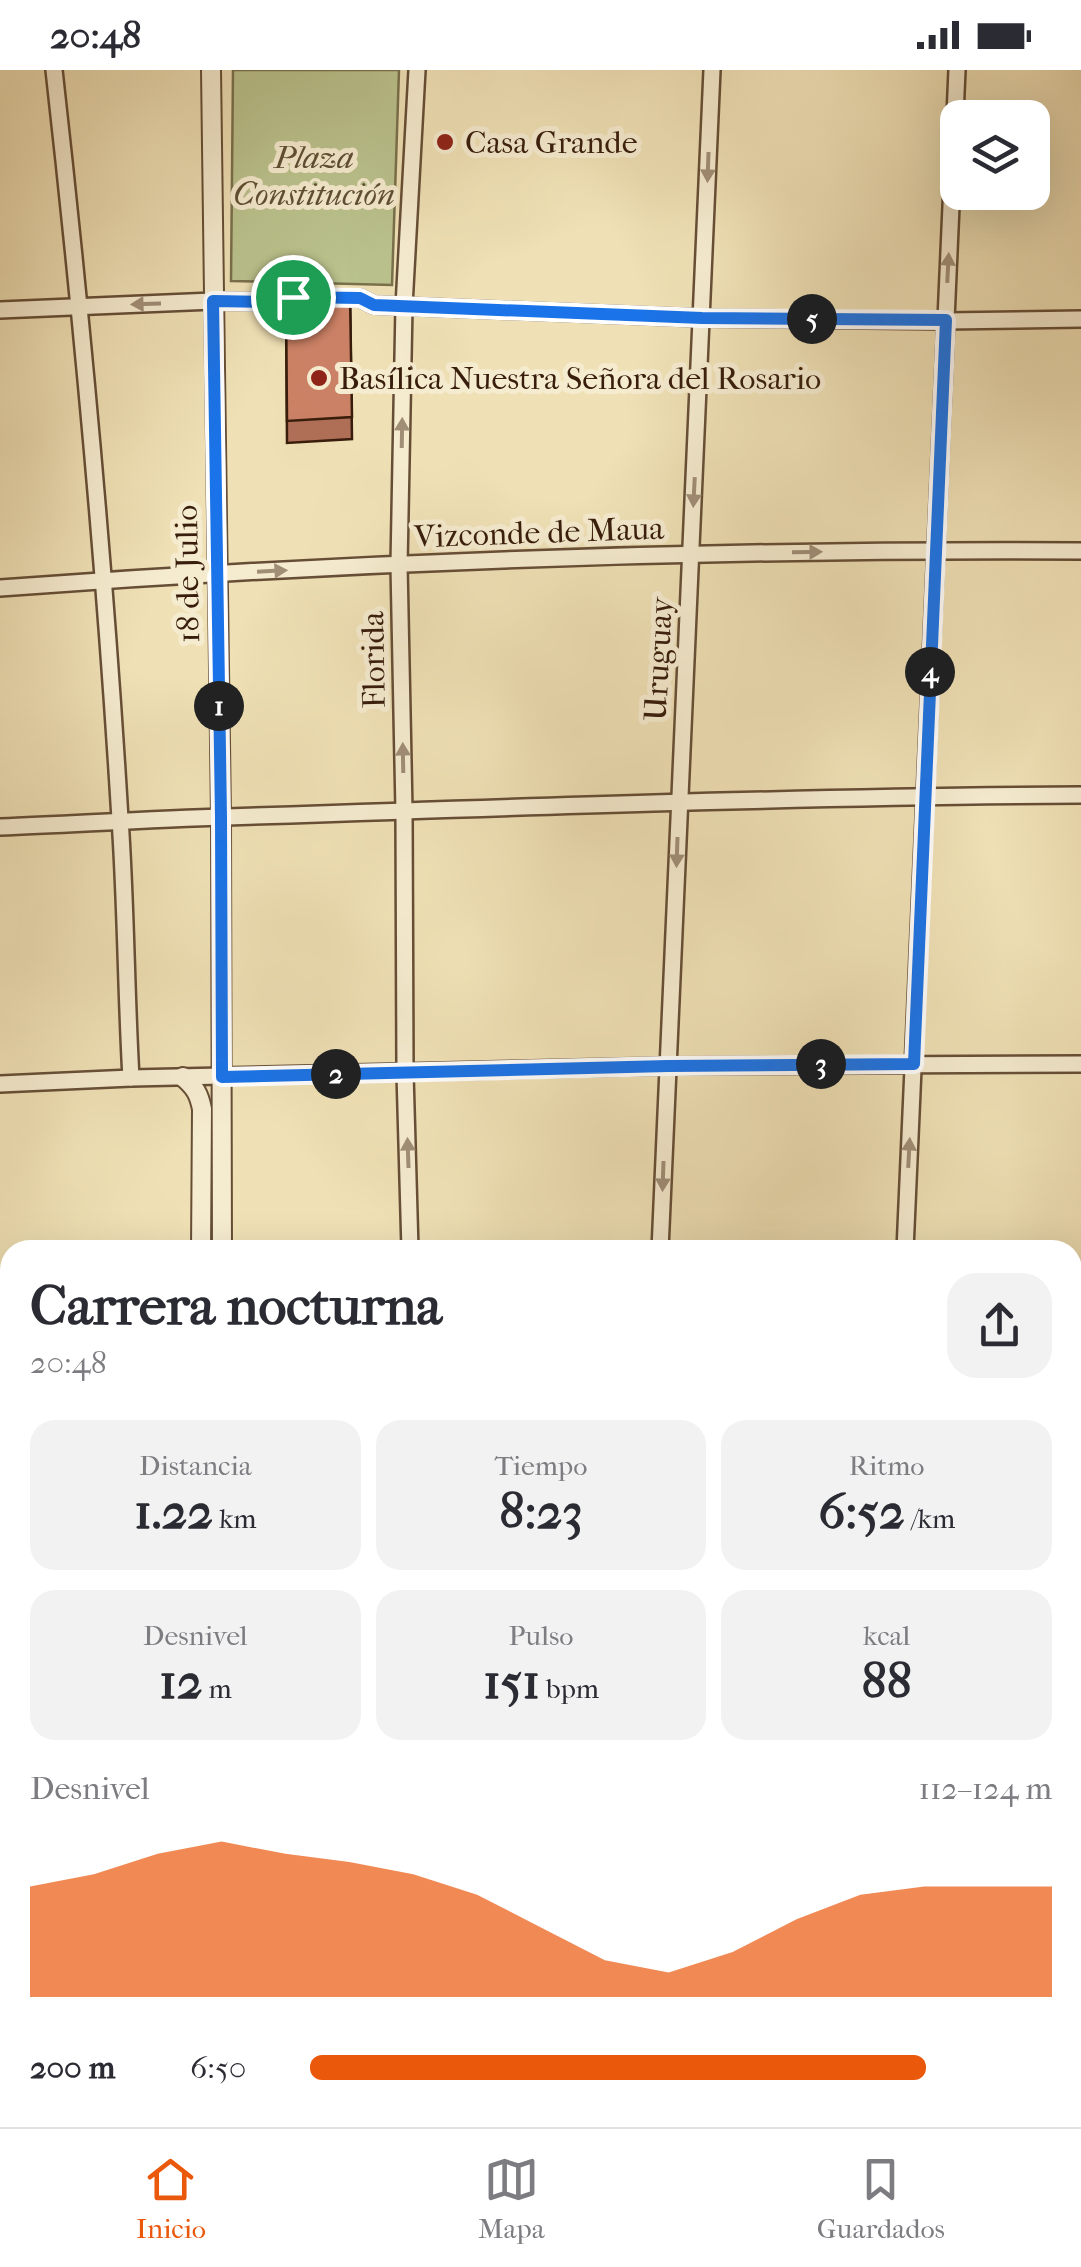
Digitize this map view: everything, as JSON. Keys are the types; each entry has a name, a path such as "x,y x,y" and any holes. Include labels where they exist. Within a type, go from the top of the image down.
{"street":[{"path":"54,70 104,580 132,1078"},
{"name":"18 de Julio","path":"211,70 222,1240"},
{"name":"Florida","path":"410,1240 399,565 404,306 417,70"},
{"name":"Uruguay","path":"660,1240 712,70"},
{"path":"905,1240 957,70"},
{"path":"0,310 276,302 293,297 360,298 374,305 702,318 1081,319"},
{"name":"Vizconde de Maua","path":"0,588 399,565 691,554 1081,550"},
{"path":"0,827 679,803 1081,796"},
{"path":"0,1084 668,1066 1081,1064"},
{"path":"183,1077 199,1095 202,1110 201,1240"}],"green space":[{"name":"Plaza Constitución","path":"233,70 399,70 392,285 231,281"}],"building":[{"name":"Basílica Nuestra Señora del Rosario","path":"350,294 352,417 287,421 286,295"}],"place":[{"name":"Casa Grande","path":"445,142"},
{"name":"Basílica Nuestra Señora del Rosario","path":"319,378"}],"route":[{"path":"293,297 360,298 374,305 702,318 946,320 914,1064 222,1077 213,301 276,302 293,297"}]}
